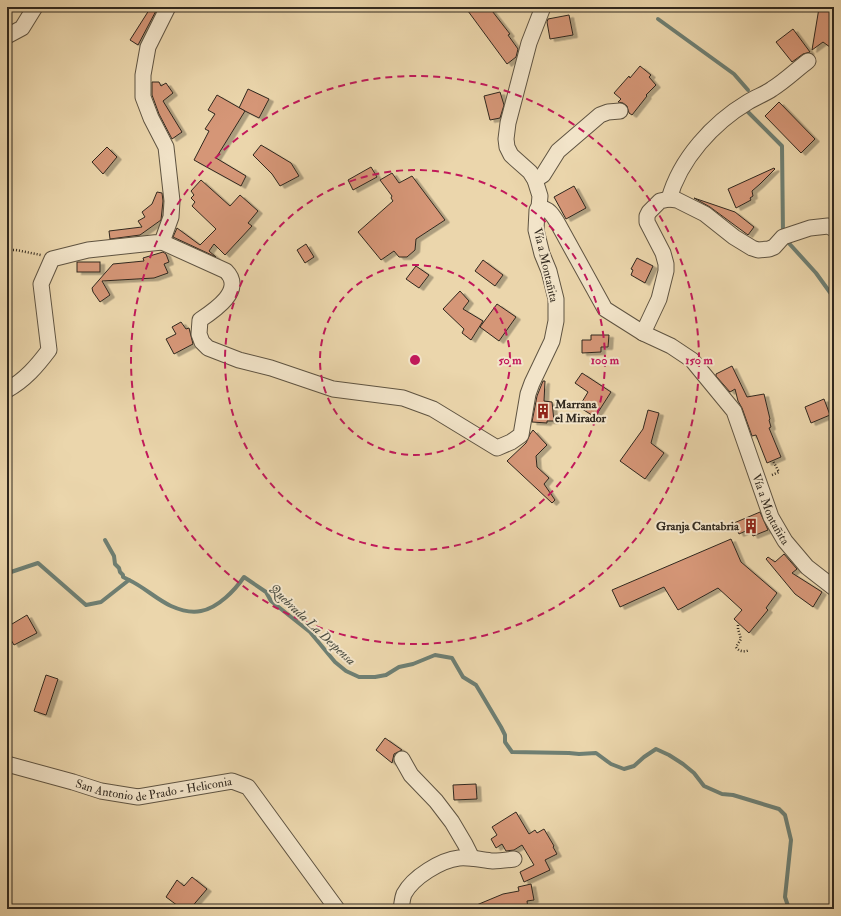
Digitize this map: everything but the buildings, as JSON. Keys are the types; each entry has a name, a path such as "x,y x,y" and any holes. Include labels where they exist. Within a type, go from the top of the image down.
{"street":[{"path":"7,36 22,28 35,7"},
{"path":"7,390 20,383 49,350 41,284 52,259 88,250 162,242 171,217 172,202 166,147 151,118 143,97 143,75 148,47 168,7"},
{"path":"539,207 540,196 535,180 530,172 511,155 506,139 508,123 529,43 542,7"},
{"path":"669,199 683,166 716,126 748,102 773,89 808,61"},
{"path":"535,180 543,175 558,151 600,114 620,111"},
{"path":"643,333 659,299 666,264 647,222 647,216 660,202 669,199 677,200 705,214 734,237 758,250 774,247 783,237 810,228 828,226 834,229"},
{"name":"Vía a Montañita","path":"162,242 226,271 231,278 231,287 228,297 220,306 200,320 199,334 202,342 208,348 239,360 271,368 333,389 403,398 433,409 497,448 512,442 521,435 528,394 532,382 552,340 556,321 556,299 549,270 542,254 536,230 537,210 539,207 545,208 551,212 605,309 643,333 671,346 692,360 734,411 771,517 785,540 807,567 834,588"},
{"path":"402,759 411,775 436,801 452,822 472,858"},
{"name":"San Antonio de Prado - Heliconia","path":"7,764 101,791 138,797 232,781 248,787 337,909"},
{"path":"401,909 404,895 411,884 446,861 460,858 494,861 514,859"}],"path":[{"path":"7,250 16,250 52,259"},
{"path":"772,475 779,472 773,461"},
{"path":"738,625 741,639 736,647 740,651 749,650"}],"waterway":[{"path":"658,19 734,74 748,90"},
{"path":"747,111 782,146 783,234"},
{"path":"786,240 816,273 834,298"},
{"path":"105,540 114,556 115,564 119,568 123,577 129,580"},
{"name":"Quebrada La Despensa","path":"7,571 11,572 38,563 86,605 101,602 129,580 171,606 194,612 207,609 220,602 231,593 244,577 266,592 271,601 310,632 335,662 346,671 359,677 386,675 399,667 413,664 435,655 452,658 463,677 476,685 501,727 505,735 505,742 512,752 579,754 596,753 611,764 624,769 634,766 656,749 683,764 694,773 704,786 722,794 733,795 779,809 785,815 791,840 785,897 789,909"}],"place":[{"name":"Marrana el Mirador","path":"543,411"},
{"name":"Granja Cantabria","path":"751,526"}]}
